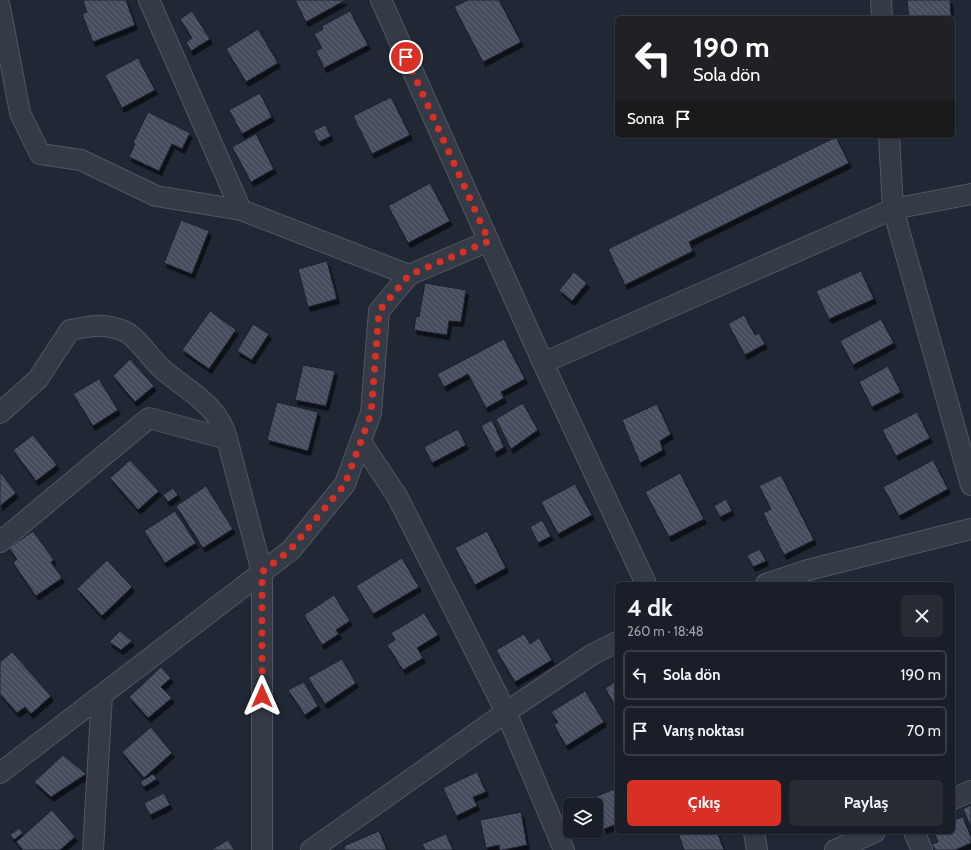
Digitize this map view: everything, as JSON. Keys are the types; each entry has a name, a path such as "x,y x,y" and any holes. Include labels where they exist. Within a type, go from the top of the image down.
{"street":[{"path":"149,0 241,210"},
{"path":"381,0 543,363 645,582"},
{"path":"881,0 882,16"},
{"path":"0,7 20,113 40,154 81,160 156,196 241,210 409,275"},
{"path":"889,138 893,209 971,485"},
{"path":"543,363 893,209 971,194"},
{"path":"0,773 290,550 345,484 361,442 371,414 379,311 409,275 489,241"},
{"path":"0,413 38,379 70,330 100,324 127,332 161,367 207,404 224,428 262,572 262,850"},
{"path":"0,542 149,418 227,439"},
{"path":"361,442 397,496 506,712 564,850"},
{"path":"772,582 808,570 971,529"},
{"path":"311,850 506,712 593,654 615,643"},
{"path":"93,850 102,695"},
{"path":"955,798 971,791"},
{"path":"754,834 757,850"},
{"path":"835,850 871,834"},
{"path":"915,834 922,850"}],"building":[{"path":"126,0 135,25 93,42 82,14 87,12 83,1"},
{"path":"295,0 344,0 344,1 306,22"},
{"path":"468,0 499,0 521,42 483,62 454,7"},
{"path":"907,0 950,0 951,16 909,16"},
{"path":"192,11 210,39 191,51 186,42 192,38 180,19"},
{"path":"350,11 368,45 324,68 316,51 322,48 314,34 323,29 322,26"},
{"path":"258,29 278,63 246,82 226,49"},
{"path":"138,58 155,90 122,108 105,75"},
{"path":"260,93 272,117 242,134 229,110"},
{"path":"391,97 410,135 372,154 353,116"},
{"path":"148,112 190,133 182,149 172,144 159,171 129,157 135,144 133,143"},
{"path":"325,125 331,136 319,142 313,131"},
{"path":"256,134 274,169 251,182 232,147"},
{"path":"834,138 836,138 849,163 689,242 693,251 625,285 608,249"},
{"path":"430,183 450,221 408,243 388,206"},
{"path":"181,220 209,231 192,274 164,263"},
{"path":"327,261 337,299 308,307 298,269"},
{"path":"861,271 874,299 829,319 816,291"},
{"path":"574,272 587,283 572,301 559,290"},
{"path":"425,283 466,290 461,322 449,321 447,335 414,330 416,316 419,317"},
{"path":"210,311 236,330 209,369 182,350"},
{"path":"744,315 755,335 759,333 765,344 745,355 728,324"},
{"path":"881,319 894,343 853,365 840,341"},
{"path":"253,324 269,334 252,360 237,351"},
{"path":"504,339 525,379 501,392 504,398 486,408 468,374 444,387 437,374"},
{"path":"130,359 154,386 135,402 113,376"},
{"path":"303,365 335,371 326,406 295,400"},
{"path":"888,366 901,392 872,407 859,382"},
{"path":"99,379 118,410 93,426 73,394"},
{"path":"277,402 318,412 308,451 267,440"},
{"path":"523,403 538,430 511,449 496,419"},
{"path":"657,404 671,434 660,441 663,450 640,463 622,420"},
{"path":"917,412 930,438 896,456 882,430"},
{"path":"492,420 504,447 495,453 481,426"},
{"path":"458,429 466,445 432,463 424,447"},
{"path":"33,435 57,465 36,481 13,450"},
{"path":"130,460 159,491 138,510 110,478"},
{"path":"933,460 948,489 899,516 883,487"},
{"path":"0,472 16,493 0,506"},
{"path":"680,473 704,519 669,537 645,492"},
{"path":"781,475 814,540 784,555 763,513 771,509 759,486"},
{"path":"575,484 592,515 558,534 541,502"},
{"path":"206,486 233,529 203,548 176,506"},
{"path":"173,488 178,495 168,502 163,495"},
{"path":"726,499 732,511 720,517 714,506"},
{"path":"175,511 196,543 165,563 144,531"},
{"path":"542,520 551,536 538,543 530,527"},
{"path":"33,531 54,560 51,562 62,578 36,596 13,563 17,559 9,548"},
{"path":"487,531 506,568 475,585 455,548"},
{"path":"760,549 766,561 753,567 747,555"},
{"path":"402,558 419,587 373,614 356,586"},
{"path":"107,560 132,587 102,616 77,589"},
{"path":"334,595 350,621 336,630 339,634 322,645 304,615"},
{"path":"424,613 438,635 417,648 423,658 403,670 387,645 395,640 391,633"},
{"path":"120,631 132,641 121,650 109,642"},
{"path":"524,634 530,644 539,638 552,660 515,682 496,650"},
{"path":"12,652 51,696 31,714 25,707 17,713 0,694 0,662"},
{"path":"342,659 356,683 325,704 308,678"},
{"path":"161,667 171,678 161,687 172,698 148,718 129,697"},
{"path":"304,682 318,706 305,715 288,690"},
{"path":"615,682 615,706 605,688"},
{"path":"585,691 604,722 566,746 554,725 558,722 551,712"},
{"path":"151,727 172,753 144,778 122,752"},
{"path":"63,755 86,774 51,797 34,782"},
{"path":"477,772 486,792 473,797 477,806 456,816 443,788"},
{"path":"153,774 157,779 144,787 140,782"},
{"path":"615,789 615,825 604,829 603,798 592,798"},
{"path":"164,793 170,805 150,815 144,803"},
{"path":"971,805 971,827 963,809"},
{"path":"52,810 75,837 60,850 23,850 16,842"},
{"path":"521,812 527,845 502,850 500,850 499,845 486,848 480,820"},
{"path":"963,817 971,837 971,843 955,850 935,850 932,844 938,842 935,834 955,834 955,819"},
{"path":"19,828 23,833 14,840 10,835"},
{"path":"379,831 387,850 345,850 344,846"},
{"path":"446,834 453,850 425,850 422,844"},
{"path":"679,834 718,834 724,850 684,850"},
{"path":"228,840 235,850 211,850"}],"route":[{"path":"262,696 262,572 290,550 345,484 371,414 379,311 409,275 489,241 406,57"}]}
